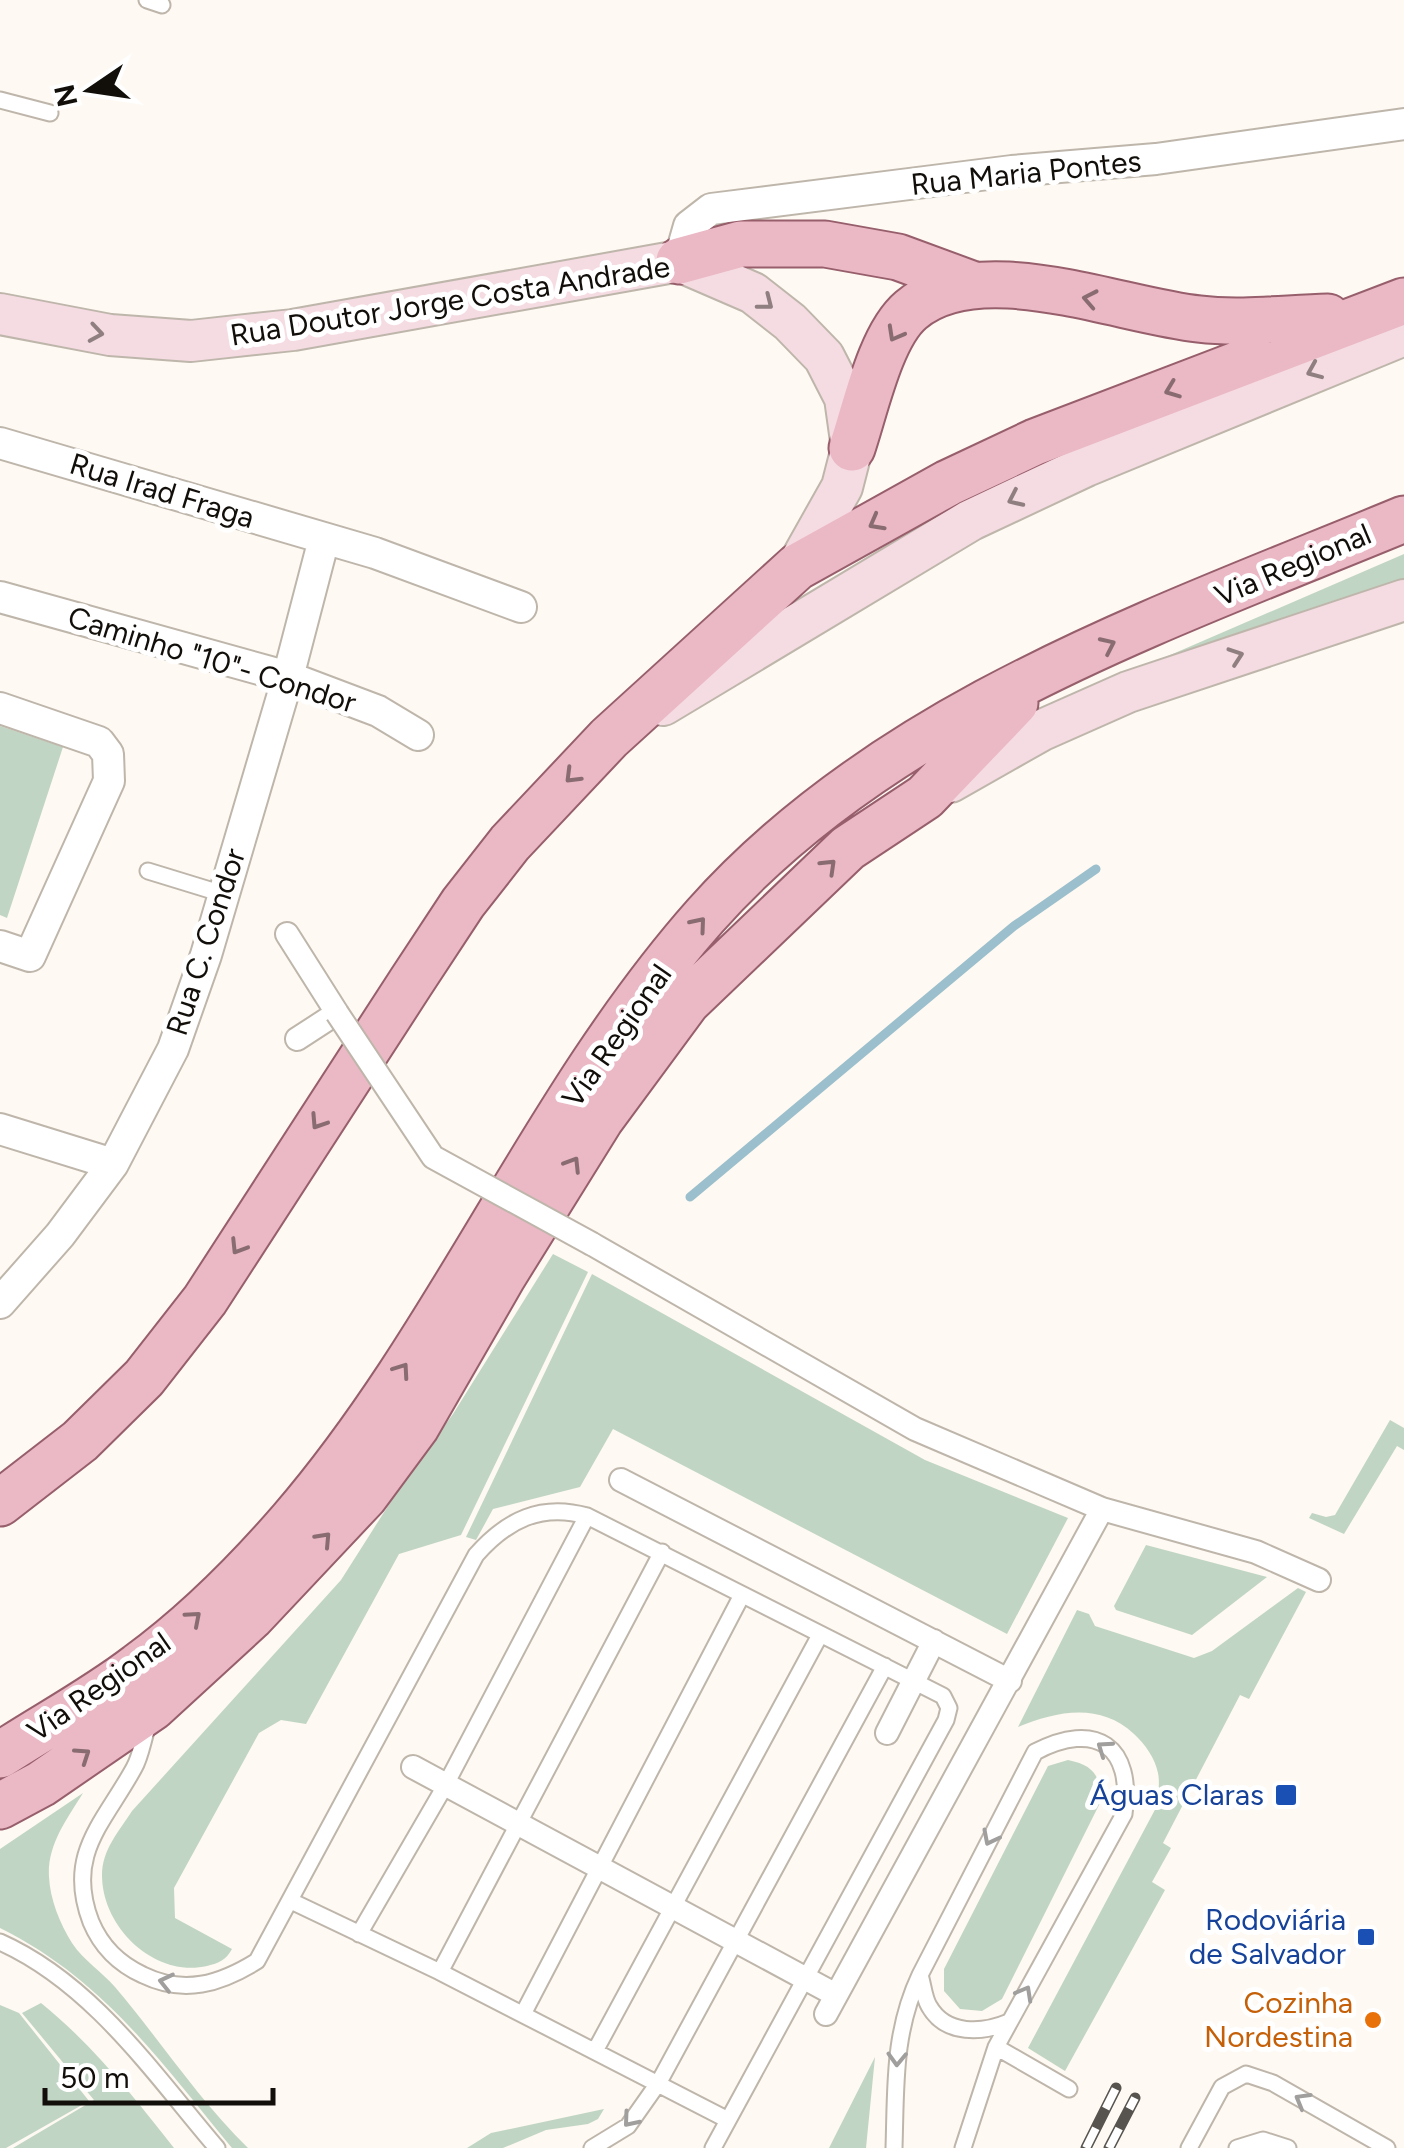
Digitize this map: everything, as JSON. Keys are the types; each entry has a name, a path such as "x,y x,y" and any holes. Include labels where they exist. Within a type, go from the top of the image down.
{"main road":[{"path":"679,262 741,244 825,244 898,257 974,286"},
{"name":"Rua Doutor Jorge Costa Andrade","path":"0,314 110,335 191,341 293,330 679,262 753,292 790,322 824,357 845,398 852,448 842,487 798,567"},
{"path":"852,448 892,334 910,310 936,294 974,286 1026,287 1200,320 1360,317"},
{"path":"0,1503 80,1440 144,1378 205,1300 463,903 510,843 609,738 798,567 948,483 1035,442 1404,302"},
{"path":"609,738 971,520 1086,466 1404,334"},
{"name":"Via Regional","path":"0,1754 138,1666 224,1592 292,1519 359,1432 425,1336 630,1009 707,914 789,834 908,745 1040,676 1161,620 1404,519"},
{"path":"0,1806 40,1784 153,1707 252,1617 364,1496 416,1427 503,1276 600,1120 687,1002 848,848 925,797 1040,731 1128,692 1404,600"},
{"path":"925,797 1040,676"}],"street":[{"name":"Rua Maria Pontes","path":"679,262 689,226 711,209 1012,171 1156,159 1404,124"},
{"name":"Rua Irad Fraga","path":"0,442 375,554 521,607"},
{"name":"Rua C. Condor","path":"0,1303 11,1276 113,1164 190,1007 288,677 324,539"},
{"name":"Caminho \"10\"- Condor","path":"0,597 288,677 378,711 418,735"},
{"path":"0,708 99,742 108,754 109,781 30,956 0,946"},
{"path":"287,934 433,1156 915,1429 1102,1509 1256,1552 1319,1580"},
{"path":"296,1039 337,1013"},
{"path":"0,1129 113,1164"},
{"path":"621,1480 1010,1681"},
{"path":"413,1767 806,1978 831,2004 1102,1509"},
{"path":"887,1732 934,1641"}],"lane":[{"path":"0,100 50,114"},
{"path":"148,872 222,894"},
{"path":"153,1707 136,1766 88,1842 81,1870 83,1899 92,1926 108,1950 128,1968 176,1986 204,1986 232,1977 258,1962 476,1555 496,1532 524,1516 566,1510 587,1516 944,1696 949,1708 946,1720 713,2148"},
{"path":"360,1934 445,1786 587,1516"},
{"path":"440,1972 662,1552"},
{"path":"523,2014 742,1595"},
{"path":"596,2051 820,1635"},
{"path":"592,2148 628,2126 659,2082 885,1666"},
{"path":"894,2148 898,2036 905,2006 920,1975 1035,1752 1058,1740 1081,1736 1101,1742 1120,1759 1128,1786 1124,1814 996,2048 964,2148"},
{"path":"291,1901 440,1972 728,2120"},
{"path":"0,1942 60,1978 89,2002 217,2148"},
{"path":"920,1975 929,2006 944,2023 988,2032 1010,2022"},
{"path":"996,2048 1069,2090"},
{"path":"1190,2148 1222,2086 1246,2074 1273,2083 1387,2148"},
{"path":"1237,2148 1263,2140 1288,2148"}],"green space":[{"path":"1404,554 1404,580 1087,691"},
{"path":"0,726 63,747 7,918 0,915"},
{"path":"553,1254 588,1272 461,1535 399,1554 306,1724 281,1720 259,1733 174,1888 175,1918 232,1949 222,1960 188,1968 151,1956 122,1930 104,1895 103,1866 112,1841 132,1811 341,1580 402,1484 453,1414"},
{"path":"592,1274 925,1460 1068,1518 1007,1634 613,1429 580,1487 493,1509 476,1540 466,1537"},
{"path":"1390,1420 1404,1428 1404,1450 1397,1446 1344,1534 1309,1518 1312,1513 1335,1515"},
{"path":"1146,1545 1267,1577 1192,1635 1116,1610 1114,1606"},
{"path":"1298,1588 1306,1592 1249,1699 1240,1695 1163,1843 1171,1848 1152,1882 1165,1890 1065,2071 1028,2048 1158,1804 1159,1777 1142,1742 1107,1717 1078,1712 1018,1727 1077,1610 1089,1614 1095,1626 1194,1658 1212,1651"},
{"path":"1068,1760 1093,1771 1103,1797 1002,1999 982,2011 960,2009 944,1991 944,1969 1048,1766"},
{"path":"83,1793 59,1833 49,1865 51,1894 63,1928 248,2148 232,2148 155,2054 100,1997 37,1949 0,1928 0,1849"},
{"path":"41,2003 95,2054 174,2148 13,2148 94,2100 22,2013"},
{"path":"0,2005 19,2013 89,2101 6,2148 0,2148"},
{"path":"875,2057 866,2148 829,2148"},
{"path":"604,2109 598,2119 588,2124 546,2130 503,2148 467,2148 491,2133"}],"waterway":[{"path":"690,1197 1014,926 1096,869"}],"railway":[{"path":"1086,2148 1116,2088"},
{"path":"1109,2148 1135,2098"}],"place":[{"name":"Águas Claras","path":"1286,1795"},
{"name":"Rodoviária de Salvador","path":"1366,1937"},
{"name":"Cozinha Nordestina","path":"1373,2020"}]}
